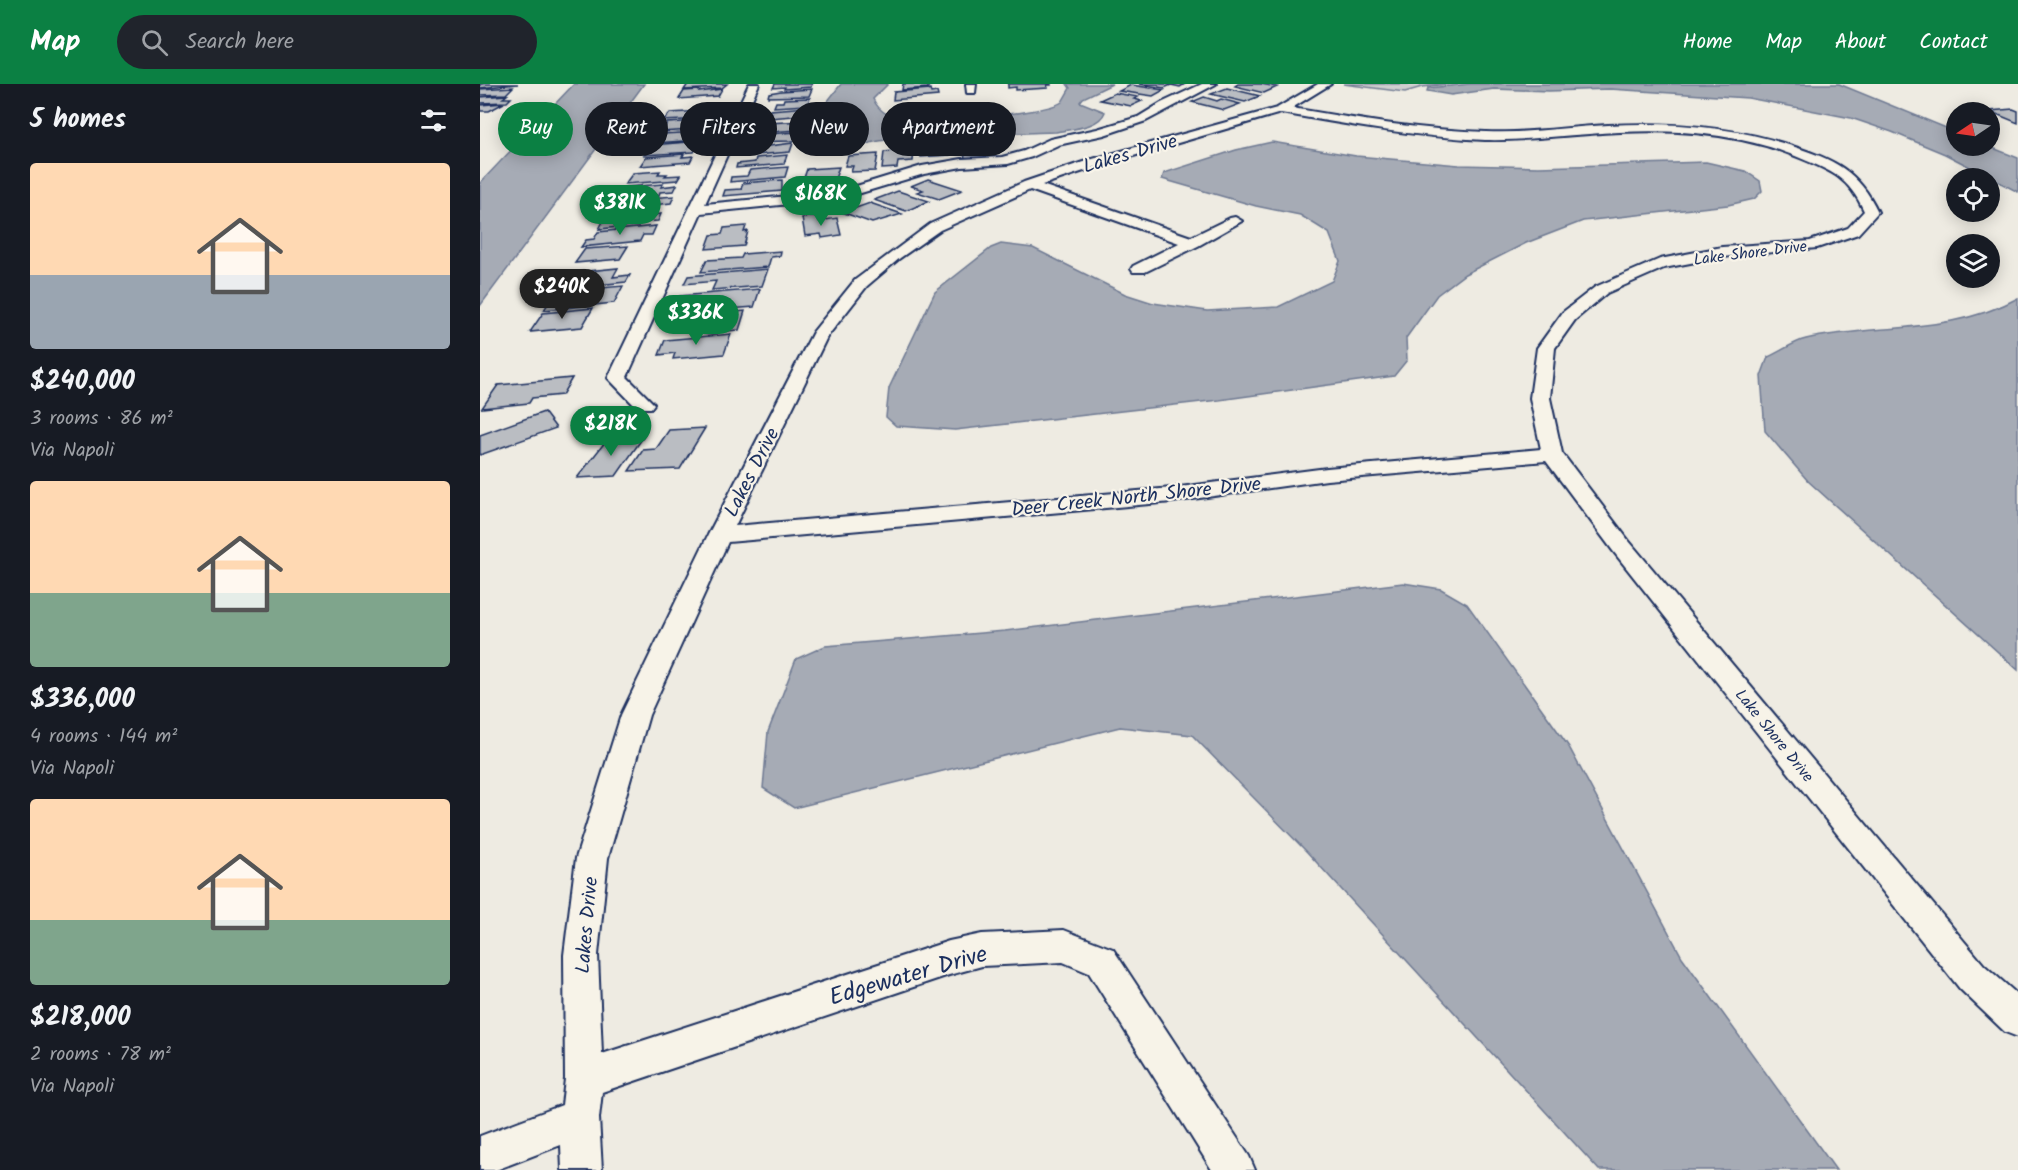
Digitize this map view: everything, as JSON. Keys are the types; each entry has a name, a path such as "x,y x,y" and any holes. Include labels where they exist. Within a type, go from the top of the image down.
{"street":[{"path":"644,404 616,378 754,84"},
{"path":"695,209 841,195 922,170 1020,156 1054,142 1101,132 1142,119 1165,105 1211,84"},
{"name":"Lakes Drive","path":"582,1170 580,1118 584,1079 581,956 592,858 635,715 719,536 819,336 861,283 895,255 935,227 1029,185 1094,163 1281,110 1326,84"},
{"name":"Lake Shore Drive","path":"1281,110 1359,124 1487,136 1540,135 1624,128 1693,130 1755,139 1802,153 1840,171 1862,192 1871,212 1853,231 1812,245 1722,252 1660,264 1601,290 1569,316 1546,348 1540,398 1552,454 1621,546 1972,977 2018,1019"},
{"path":"1054,142 1094,163"},
{"path":"1029,185 1193,243"},
{"path":"1140,269 1235,221"},
{"name":"Deer Creek North Shore Drive","path":"719,536 1172,495 1328,474 1552,454"},
{"name":"Edgewater Drive","path":"584,1079 949,958 982,950 1064,946 1101,961 1235,1170"},
{"path":"480,1156 580,1118"}],"shaded area":[{"path":"574,84 644,84 631,102 585,102 585,156 591,156 480,306 480,183 506,156 573,156 573,102 557,102"},
{"path":"841,84 888,84 873,99 881,110 881,141 869,143 869,102 827,102"},
{"path":"1067,84 1112,84 1083,98 1080,102 1105,112 1102,117 1091,125 1056,132 1016,133 1016,113 1049,107 1062,102 1070,88"},
{"path":"1343,84 1448,84 1422,87 1405,92"},
{"path":"1470,84 1839,84 1946,128 1946,155 1851,118 1748,98 1610,89 1549,91 1494,89 1451,95 1427,91 1428,88"},
{"path":"1272,142 1356,156 1459,165 1539,167 1706,162 1745,171 1760,181 1762,191 1754,199 1728,205 1583,221 1526,243 1465,274 1437,295 1406,338 1407,360 1394,376 1219,400 955,430 896,426 886,417 889,388 935,292 991,248 1001,244 1033,248 1125,294 1153,303 1207,311 1278,307 1332,281 1340,261 1329,233 1300,215 1256,206 1162,179 1164,173 1236,150"},
{"path":"2000,151 2018,158 2018,192 2000,183 2000,168 1972,168 1949,156 2000,156"},
{"path":"2018,298 2018,670 1808,481 1765,431 1761,376 1768,357 1801,340 1833,334 1941,323 1993,309"},
{"path":"1403,583 1441,589 1467,604 1569,747 1682,957 1836,1170 1599,1170 1307,852 1192,735 1120,727 794,808 763,788 768,732 796,659 825,646 1005,631"}],"building":[{"path":"480,84 518,84 480,88"},
{"path":"688,84 727,84 722,88 684,90"},
{"path":"775,84 812,84 811,87 784,89 785,87 773,88"},
{"path":"903,84 940,84 928,86 928,88 902,90"},
{"path":"1008,84 1051,85 1047,85 1048,88 1016,90 1016,87 1008,88"},
{"path":"1139,84 1185,84 1180,87 1171,85 1164,88"},
{"path":"1238,84 1277,87 1264,93 1235,86"},
{"path":"1131,85 1164,90 1153,96 1119,91"},
{"path":"513,87 506,94 480,95 480,89"},
{"path":"1227,88 1260,96 1245,102 1211,94"},
{"path":"722,89 718,96 679,99 684,91"},
{"path":"812,89 809,96 768,97 769,93"},
{"path":"930,89 931,93 937,92 938,96 893,100 894,92"},
{"path":"1115,93 1138,97 1134,99 1142,101 1131,106 1100,100"},
{"path":"507,95 503,98 511,98 507,102 480,103 480,97"},
{"path":"1204,97 1240,104 1224,110 1192,102"},
{"path":"810,98 808,102 789,102 789,106 777,107 777,102 783,102 784,99"},
{"path":"498,104 498,106 489,111 480,111 480,105"},
{"path":"789,108 789,116 777,117 777,109"},
{"path":"2000,110 2018,111 2018,123 2000,116"},
{"path":"680,112 680,120 668,121 670,113"},
{"path":"680,122 680,131 668,132 668,123"},
{"path":"777,122 789,122 789,131 777,131"},
{"path":"680,133 680,141 668,142 668,134"},
{"path":"777,133 789,133 789,141 777,141"},
{"path":"680,143 680,153 668,154 668,144"},
{"path":"789,144 789,152 777,153 777,145"},
{"path":"878,154 875,171 851,172 853,166 845,166 848,156"},
{"path":"787,155 784,164 736,168 737,164 755,162 756,158"},
{"path":"693,156 690,162 640,166 646,157"},
{"path":"884,156 913,156 913,161 898,162 897,168 882,169"},
{"path":"965,156 987,157 965,159"},
{"path":"788,167 785,177 730,182 731,177 747,176 750,170"},
{"path":"839,167 833,185 810,187 814,177 804,178 807,169"},
{"path":"660,171 658,174 667,174 665,176 681,175 678,180 625,184 633,173"},
{"path":"928,179 962,190 939,199 917,192 923,190 911,186"},
{"path":"782,180 782,191 723,196 725,190 741,189 743,183"},
{"path":"663,184 661,187 677,185 674,191 660,192 659,195 619,198 626,187"},
{"path":"898,191 929,201 906,211 874,200"},
{"path":"674,196 671,203 653,205 651,210 605,214 612,201"},
{"path":"870,203 902,214 872,223 836,210 848,206 856,208"},
{"path":"646,213 645,216 661,214 658,221 599,229 606,216"},
{"path":"818,216 819,221 837,218 841,235 822,238 821,234 805,236 802,218"},
{"path":"656,226 652,235 643,235 640,241 581,247 586,240 594,239 598,232"},
{"path":"746,226 744,232 748,231 744,246 706,249 711,235 722,234 724,228"},
{"path":"628,246 620,259 575,263 585,249"},
{"path":"781,251 780,256 771,257 768,267 701,272 707,260 741,258 743,254"},
{"path":"618,268 613,277 630,275 626,282 558,289 568,273"},
{"path":"768,269 762,286 712,290 716,281 684,284 688,276"},
{"path":"623,286 614,303 544,310 555,292"},
{"path":"760,289 754,307 704,311 707,302 676,305 680,296"},
{"path":"593,308 582,327 530,332 543,313"},
{"path":"745,311 739,330 698,333 700,329 685,330 691,316"},
{"path":"731,334 724,354 673,359 675,353 659,355 665,340"},
{"path":"572,378 562,395 532,398 529,403 482,408 498,385"},
{"path":"544,412 556,428 480,455 480,435"},
{"path":"705,428 680,469 629,471 643,450 656,449 669,430"},
{"path":"644,436 616,476 577,478 609,437"}]}
